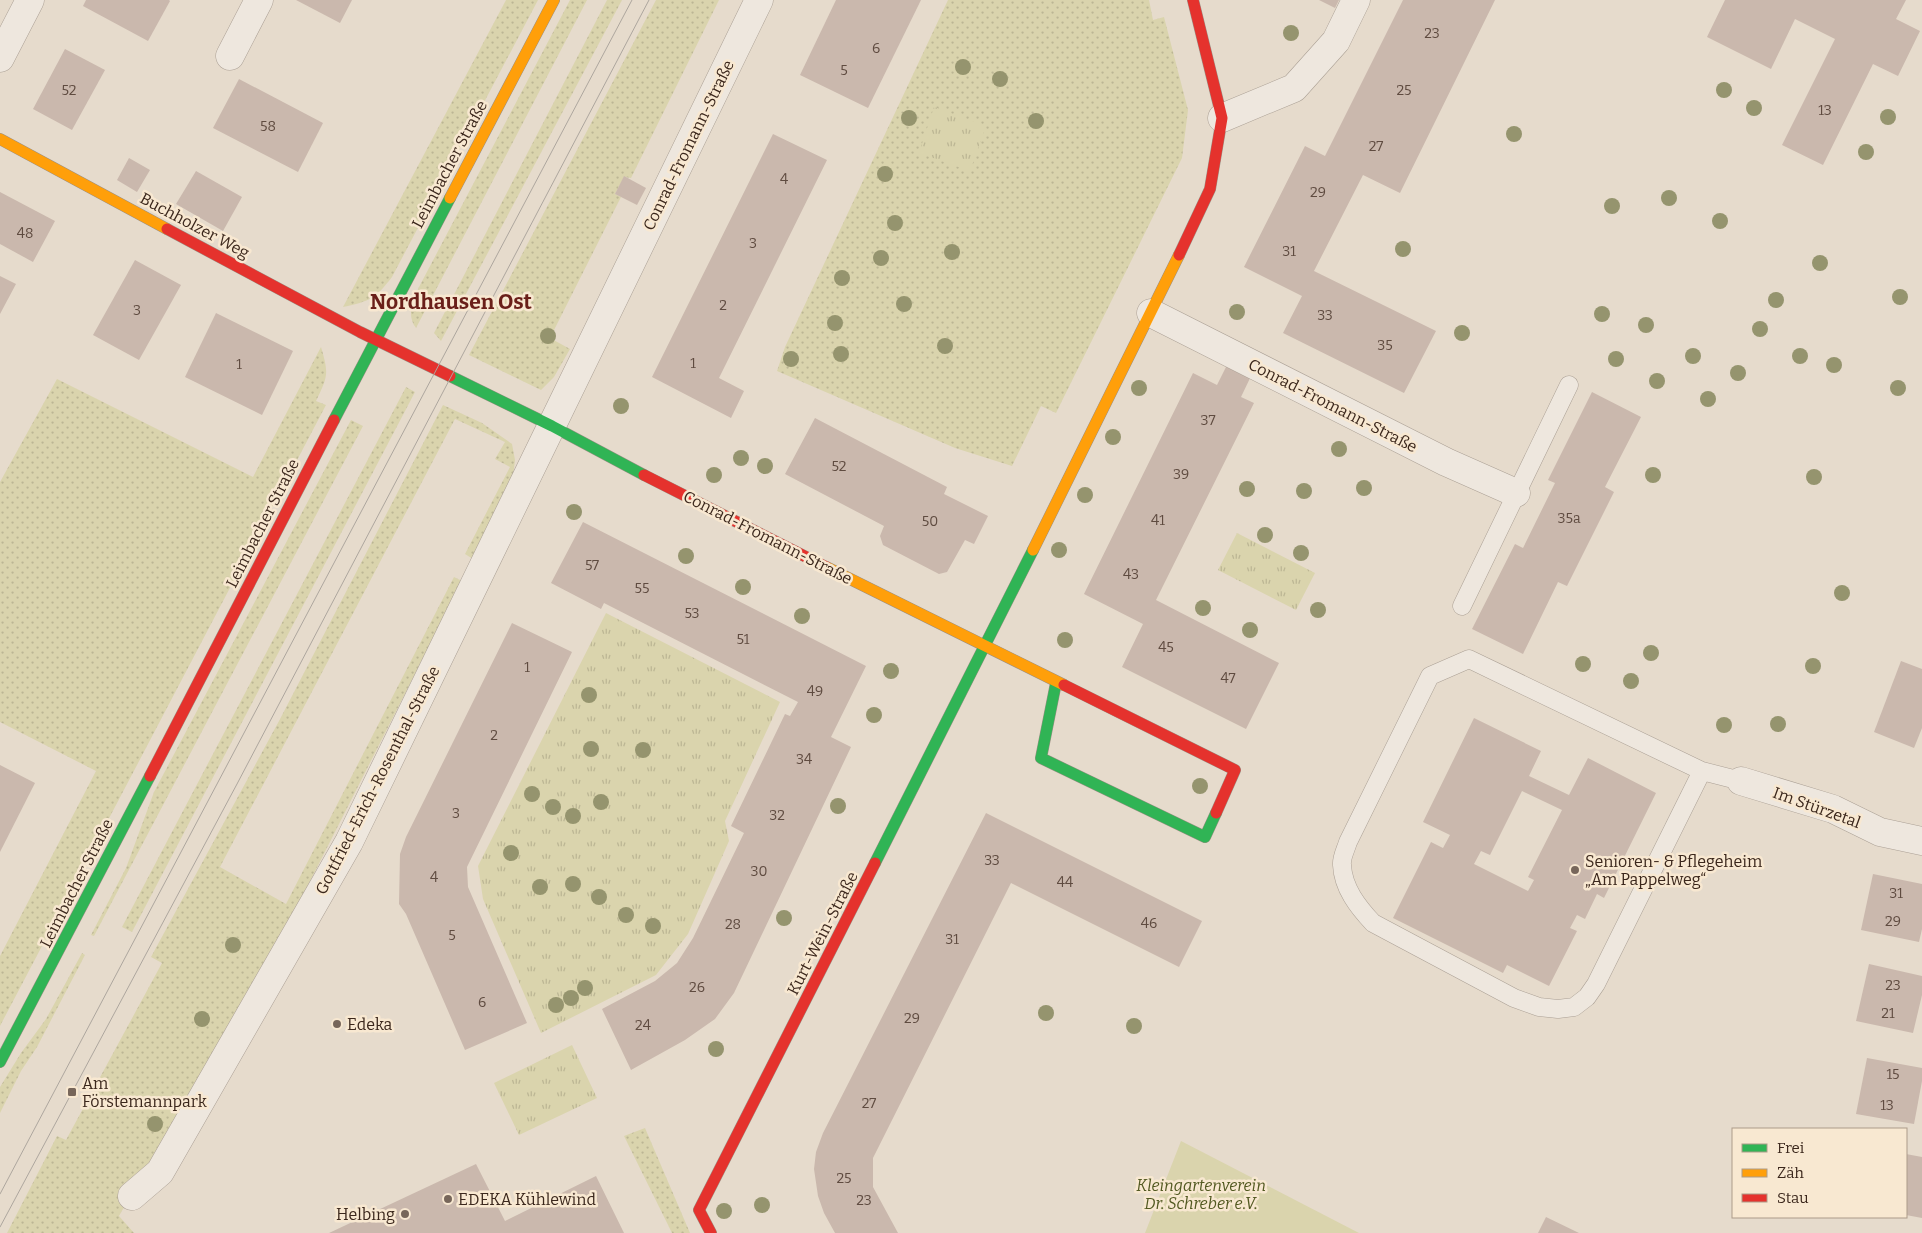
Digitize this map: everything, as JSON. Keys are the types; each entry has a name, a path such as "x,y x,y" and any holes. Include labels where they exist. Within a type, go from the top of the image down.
{"street":[{"path":"0,58 30,0"},
{"path":"230,56 259,0"},
{"name":"Leimbacher Straße","path":"0,1062 69,933 375,340 554,0"},
{"name":"Conrad-Fromann-Straße","path":"552,426 759,0"},
{"path":"984,646 1151,312 1210,189 1222,118 1193,0"},
{"path":"1222,118 1294,88 1336,42 1356,0"},
{"name":"Buchholzer Weg","path":"0,138 375,340"},
{"name":"Conrad-Fromann-Straße","path":"1151,312 1446,462 1516,493"},
{"name":"Conrad-Fromann-Straße","path":"375,340 552,426 696,502 1056,683 1235,770 1205,838 1041,758 1056,683"},
{"name":"Gottfried-Erich-Rosenthal-Straße","path":"132,1196 160,1172 349,842 552,426"},
{"name":"Kurt-Wein-Straße","path":"711,1233 699,1210 984,646"},
{"name":"Im Stürzetal","path":"1741,781 1833,809 1880,832 1922,841"}],"lane":[{"path":"1462,606 1569,385"},
{"path":"1702,771 1596,984 1587,997 1574,1007 1558,1009 1539,1007 1496,988 1373,923 1358,908 1348,889 1342,864 1348,842 1430,676 1469,659 1702,771 1741,781"}],"green space":[{"path":"506,0 538,0 392,277 376,295 366,301 343,307"},
{"path":"570,0 587,0 416,328 411,318 411,313 419,287"},
{"path":"607,0 622,0 441,341 434,333"},
{"path":"656,0 719,0 631,178 624,177 615,194 621,197 550,338 570,349 554,377 541,390 469,355"},
{"path":"948,0 1149,0 1153,20 1164,17 1188,110 1182,158 1056,413 1041,406 1012,466 955,448 777,371 785,347"},
{"path":"934,107 986,126 970,171 919,153"},
{"path":"321,347 326,375 316,401 326,405 0,1026 0,956 96,771 0,722 0,482 57,379 253,477"},
{"path":"406,387 415,392 132,932 122,927"},
{"path":"443,405 482,423 512,444 515,460 513,477 473,559 465,554 510,467 495,459 505,442 455,419 220,867 286,904 454,577 462,581 296,909 119,1216 134,1233 7,1233 57,1136 66,1140 162,963 151,957 279,721"},
{"path":"351,420 363,426 94,936 91,935 126,868 154,792"},
{"path":"1237,533 1315,573 1296,610 1218,570"},
{"path":"606,613 780,702 725,821 729,841 688,934 656,975 541,1033 483,899 478,866"},
{"path":"82,953 85,955 0,1113 0,1087 21,1053 46,1019"},
{"path":"572,1045 597,1098 519,1135 494,1083"},
{"path":"645,1128 690,1233 672,1233 624,1136"},
{"name":"Kleingartenverein Dr. Schreber e.V.","path":"1181,1141 1359,1233 1145,1233"}],"building":[{"path":"86,0 170,1 148,41 83,6"},
{"path":"296,0 352,0 340,23"},
{"path":"836,0 921,0 868,108 800,75"},
{"path":"1319,0 1339,0 1335,8"},
{"path":"1403,0 1495,0 1400,193 1363,175 1314,271 1436,331 1404,393 1283,333 1302,296 1244,267 1305,146 1325,156"},
{"path":"1725,0 1906,0 1896,19 1920,31 1898,76 1873,64 1823,165 1782,145 1835,39 1795,19 1771,69 1707,37"},
{"path":"65,49 105,70 72,130 33,109"},
{"path":"239,79 323,123 298,172 213,128"},
{"path":"773,134 827,160 719,378 744,391 731,418 652,377"},
{"path":"129,158 150,170 137,192 117,180"},
{"path":"196,171 242,197 223,231 176,204"},
{"path":"624,176 646,188 637,205 615,194"},
{"path":"0,192 55,221 33,262 0,244"},
{"path":"135,260 181,285 139,360 93,335"},
{"path":"0,276 16,284 0,314"},
{"path":"216,313 293,351 262,415 185,377"},
{"path":"1228,363 1252,374 1241,397 1254,403 1156,600 1279,663 1246,729 1122,667 1143,624 1084,594 1193,373 1217,385"},
{"path":"1592,392 1641,417 1605,487 1614,492 1567,586 1558,582 1523,654 1472,629 1515,544 1523,548 1555,483 1548,480"},
{"path":"815,418 947,487 944,494 988,516 974,544 965,540 947,572 939,574 883,545 880,536 884,526 785,474"},
{"path":"583,522 866,666 831,737 851,747 734,993 715,1019 685,1040 631,1070 602,1009 655,981 677,963 693,938 744,833 731,826 785,714 790,716 798,702 604,603 601,609 551,583"},
{"path":"512,623 572,652 467,867 468,887 527,1023 465,1050 406,914 399,904 400,854 406,837"},
{"path":"1901,661 1922,669 1922,728 1914,748 1874,732"},
{"name":"Senioren- & Pflegeheim „Am Pappelweg“","path":"1474,718 1541,751 1529,776 1569,795 1588,758 1656,793 1604,898 1597,894 1585,919 1577,915 1570,928 1577,931 1549,986 1507,965 1503,973 1393,918 1431,842 1443,848 1450,835 1423,822","holes":["1522,791 1562,810 1528,877 1534,880 1528,891 1474,864 1481,851 1490,855"]},
{"path":"0,765 35,783 0,852"},
{"path":"986,813 1202,921 1179,967 1011,883 873,1158 873,1187 898,1233 835,1233 824,1213 818,1196 814,1169 816,1152 823,1133"},
{"path":"1873,874 1922,884 1922,929 1919,942 1861,930"},
{"path":"1869,964 1922,976 1922,995 1913,1033 1856,1021"},
{"path":"1867,1058 1922,1068 1922,1081 1914,1124 1856,1114"},
{"path":"1907,1154 1922,1157 1922,1218 1907,1215"},
{"name":"EDEKA Kühlewind","path":"476,1164 505,1221 596,1176 624,1233 329,1233"},
{"path":"1546,1217 1579,1233 1538,1233"}],"tram line":[{"path":"0,1194 632,0"},
{"path":"0,1227 237,784 649,0"}],"traffic: fast":[{"path":"334,420 450,198"},
{"path":"450,376 552,426 644,475"},
{"path":"875,863 1033,550"},
{"path":"1056,683 1041,758 1205,837 1216,813"},
{"path":"0,1062 150,776"}],"traffic: slow":[{"path":"450,198 554,0"},
{"path":"0,139 167,229"},
{"path":"1033,550 1179,255"},
{"path":"826,567 1064,685"}],"traffic: jam":[{"path":"1179,255 1210,189 1222,118 1193,0"},
{"path":"167,229 360,332 450,376"},
{"path":"150,776 334,420"},
{"path":"644,475 826,567"},
{"path":"1064,685 1235,770 1216,813"},
{"path":"711,1233 699,1210 875,863"}],"place":[{"name":"Senioren- & Pflegeheim „Am Pappelweg“","path":"1575,870"},
{"name":"Edeka","path":"337,1024"},
{"name":"Am Förstemannpark","path":"72,1092"},
{"name":"EDEKA Kühlewind","path":"448,1199"},
{"name":"Helbing","path":"405,1214"}],"district":[{"name":"Nordhausen Ost","path":"451,302"}]}
